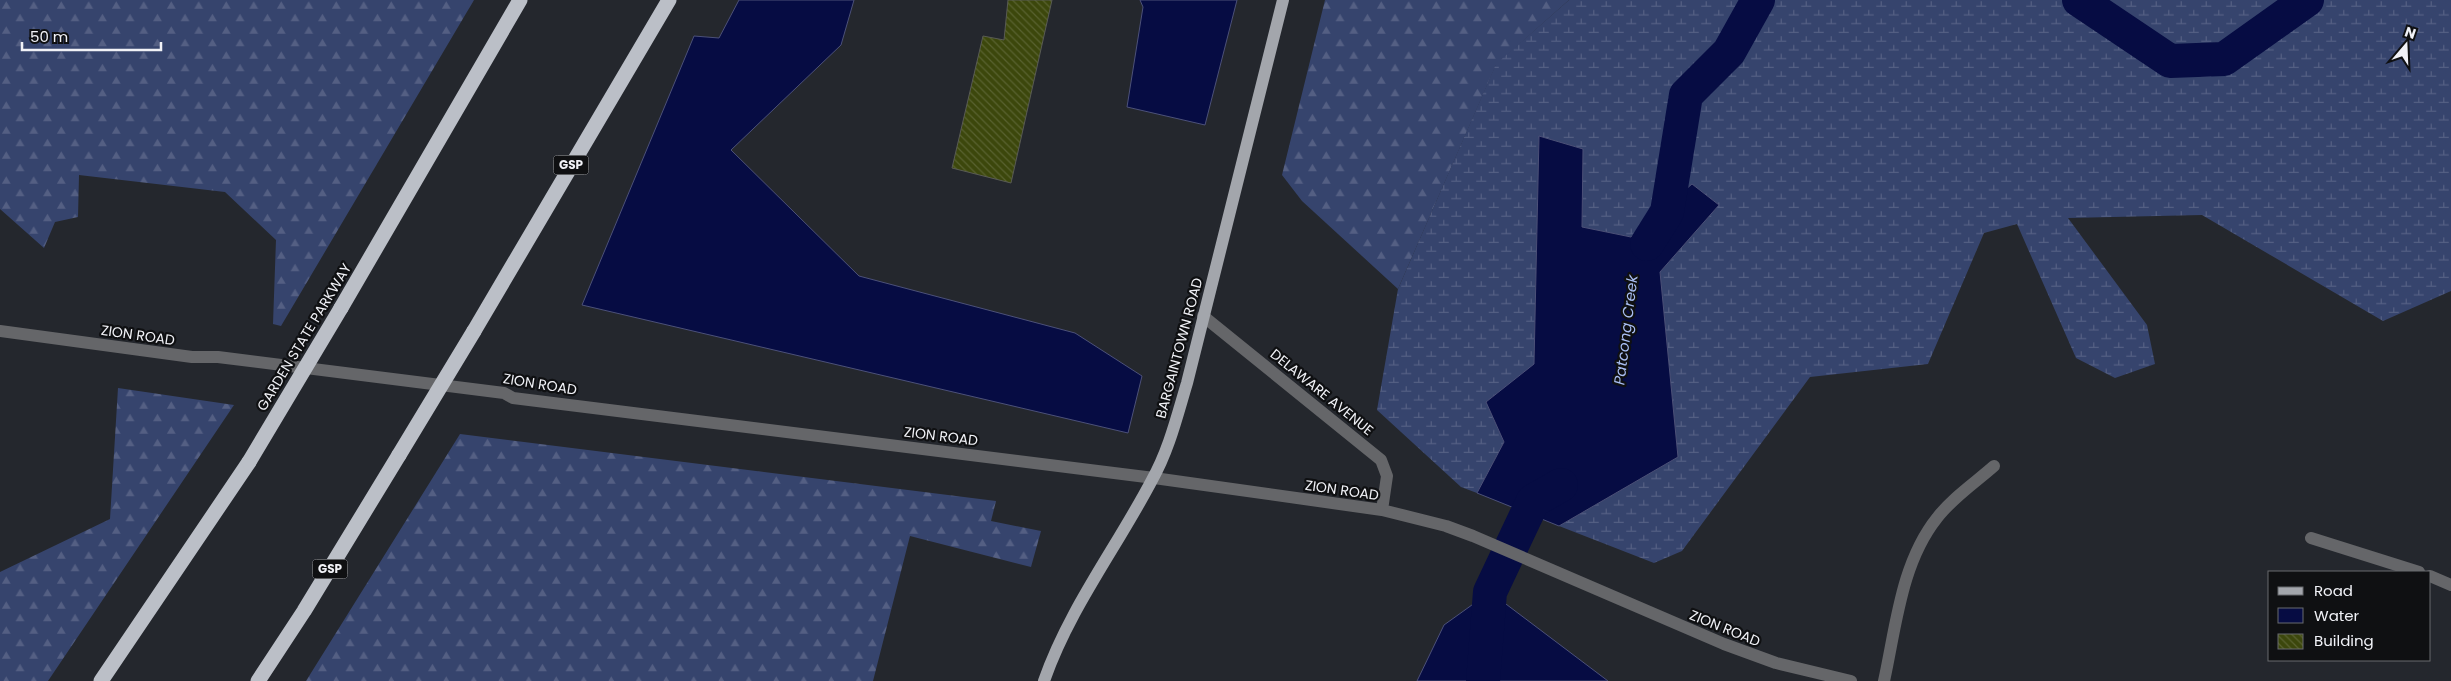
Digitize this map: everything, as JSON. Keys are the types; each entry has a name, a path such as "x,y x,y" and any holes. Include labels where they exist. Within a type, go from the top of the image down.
{"highway":[{"name":"GARDEN STATE PARKWAY","path":"101,681 249,462 520,0"},
{"name":"GSP","path":"258,681 304,611 399,455 669,0"}],"main road":[{"name":"BARGAINTOWN ROAD","path":"1044,681 1051,659 1081,601 1154,478 1177,418 1283,0"}],"street":[{"name":"DELAWARE AVENUE","path":"1204,316 1381,460 1387,476 1382,510"},
{"name":"ZION ROAD","path":"0,331 192,357 218,357 435,384 504,393 513,398 1154,478 1382,510 1446,526 1493,543 1793,675 1851,681"},
{"path":"1884,681 1910,566 1922,539 1938,516 1994,466"},
{"path":"2311,538 2416,571"},
{"path":"2431,576 2451,585"}],"green space":[{"path":"0,0 474,0 281,326 273,324 276,240 225,192 79,175 78,217 55,222 44,248 0,209"},
{"path":"1325,0 1569,0 1496,65 1398,289 1302,201 1282,175"},
{"path":"1569,0 2451,0 2451,291 2383,321 2202,215 2068,218 2147,325 2155,364 2115,378 2076,358 2017,224 1984,233 1928,364 1810,377 1682,551 1654,563 1559,526 1678,457 1660,272 1719,205 1692,184 1631,237 1582,227 1583,149 1539,136 1534,365 1486,402 1504,442 1477,493 1461,487 1377,410 1398,289 1496,64"},
{"path":"118,388 234,405 48,681 0,681 0,572 110,519"},
{"path":"460,434 996,501 991,521 1041,531 1031,567 910,536 873,681 306,681"}],"water":[{"path":"739,0 854,0 841,45 731,150 859,276 1075,333 1142,376 1128,433 582,305 694,36 719,38"},
{"path":"1140,0 1237,0 1205,125 1127,107 1143,7"},
{"path":"1539,136 1583,149 1582,227 1631,237 1692,184 1719,205 1660,272 1678,457 1559,526 1477,493 1504,442 1486,402 1534,364"},
{"path":"1490,592 1608,681 1417,681 1444,625"}],"building":[{"path":"1008,0 1052,0 1011,183 952,168 983,36 1004,40"}],"waterway":[{"name":"Patcong Creek","path":"1647,244 1667,212 1686,95 1729,52 1758,0"},
{"name":"Patcong Creek","path":"2079,0 2170,61 2224,59 2307,0"},
{"name":"Patcong Creek","path":"1483,681 1490,592 1533,501 1561,485"}]}
